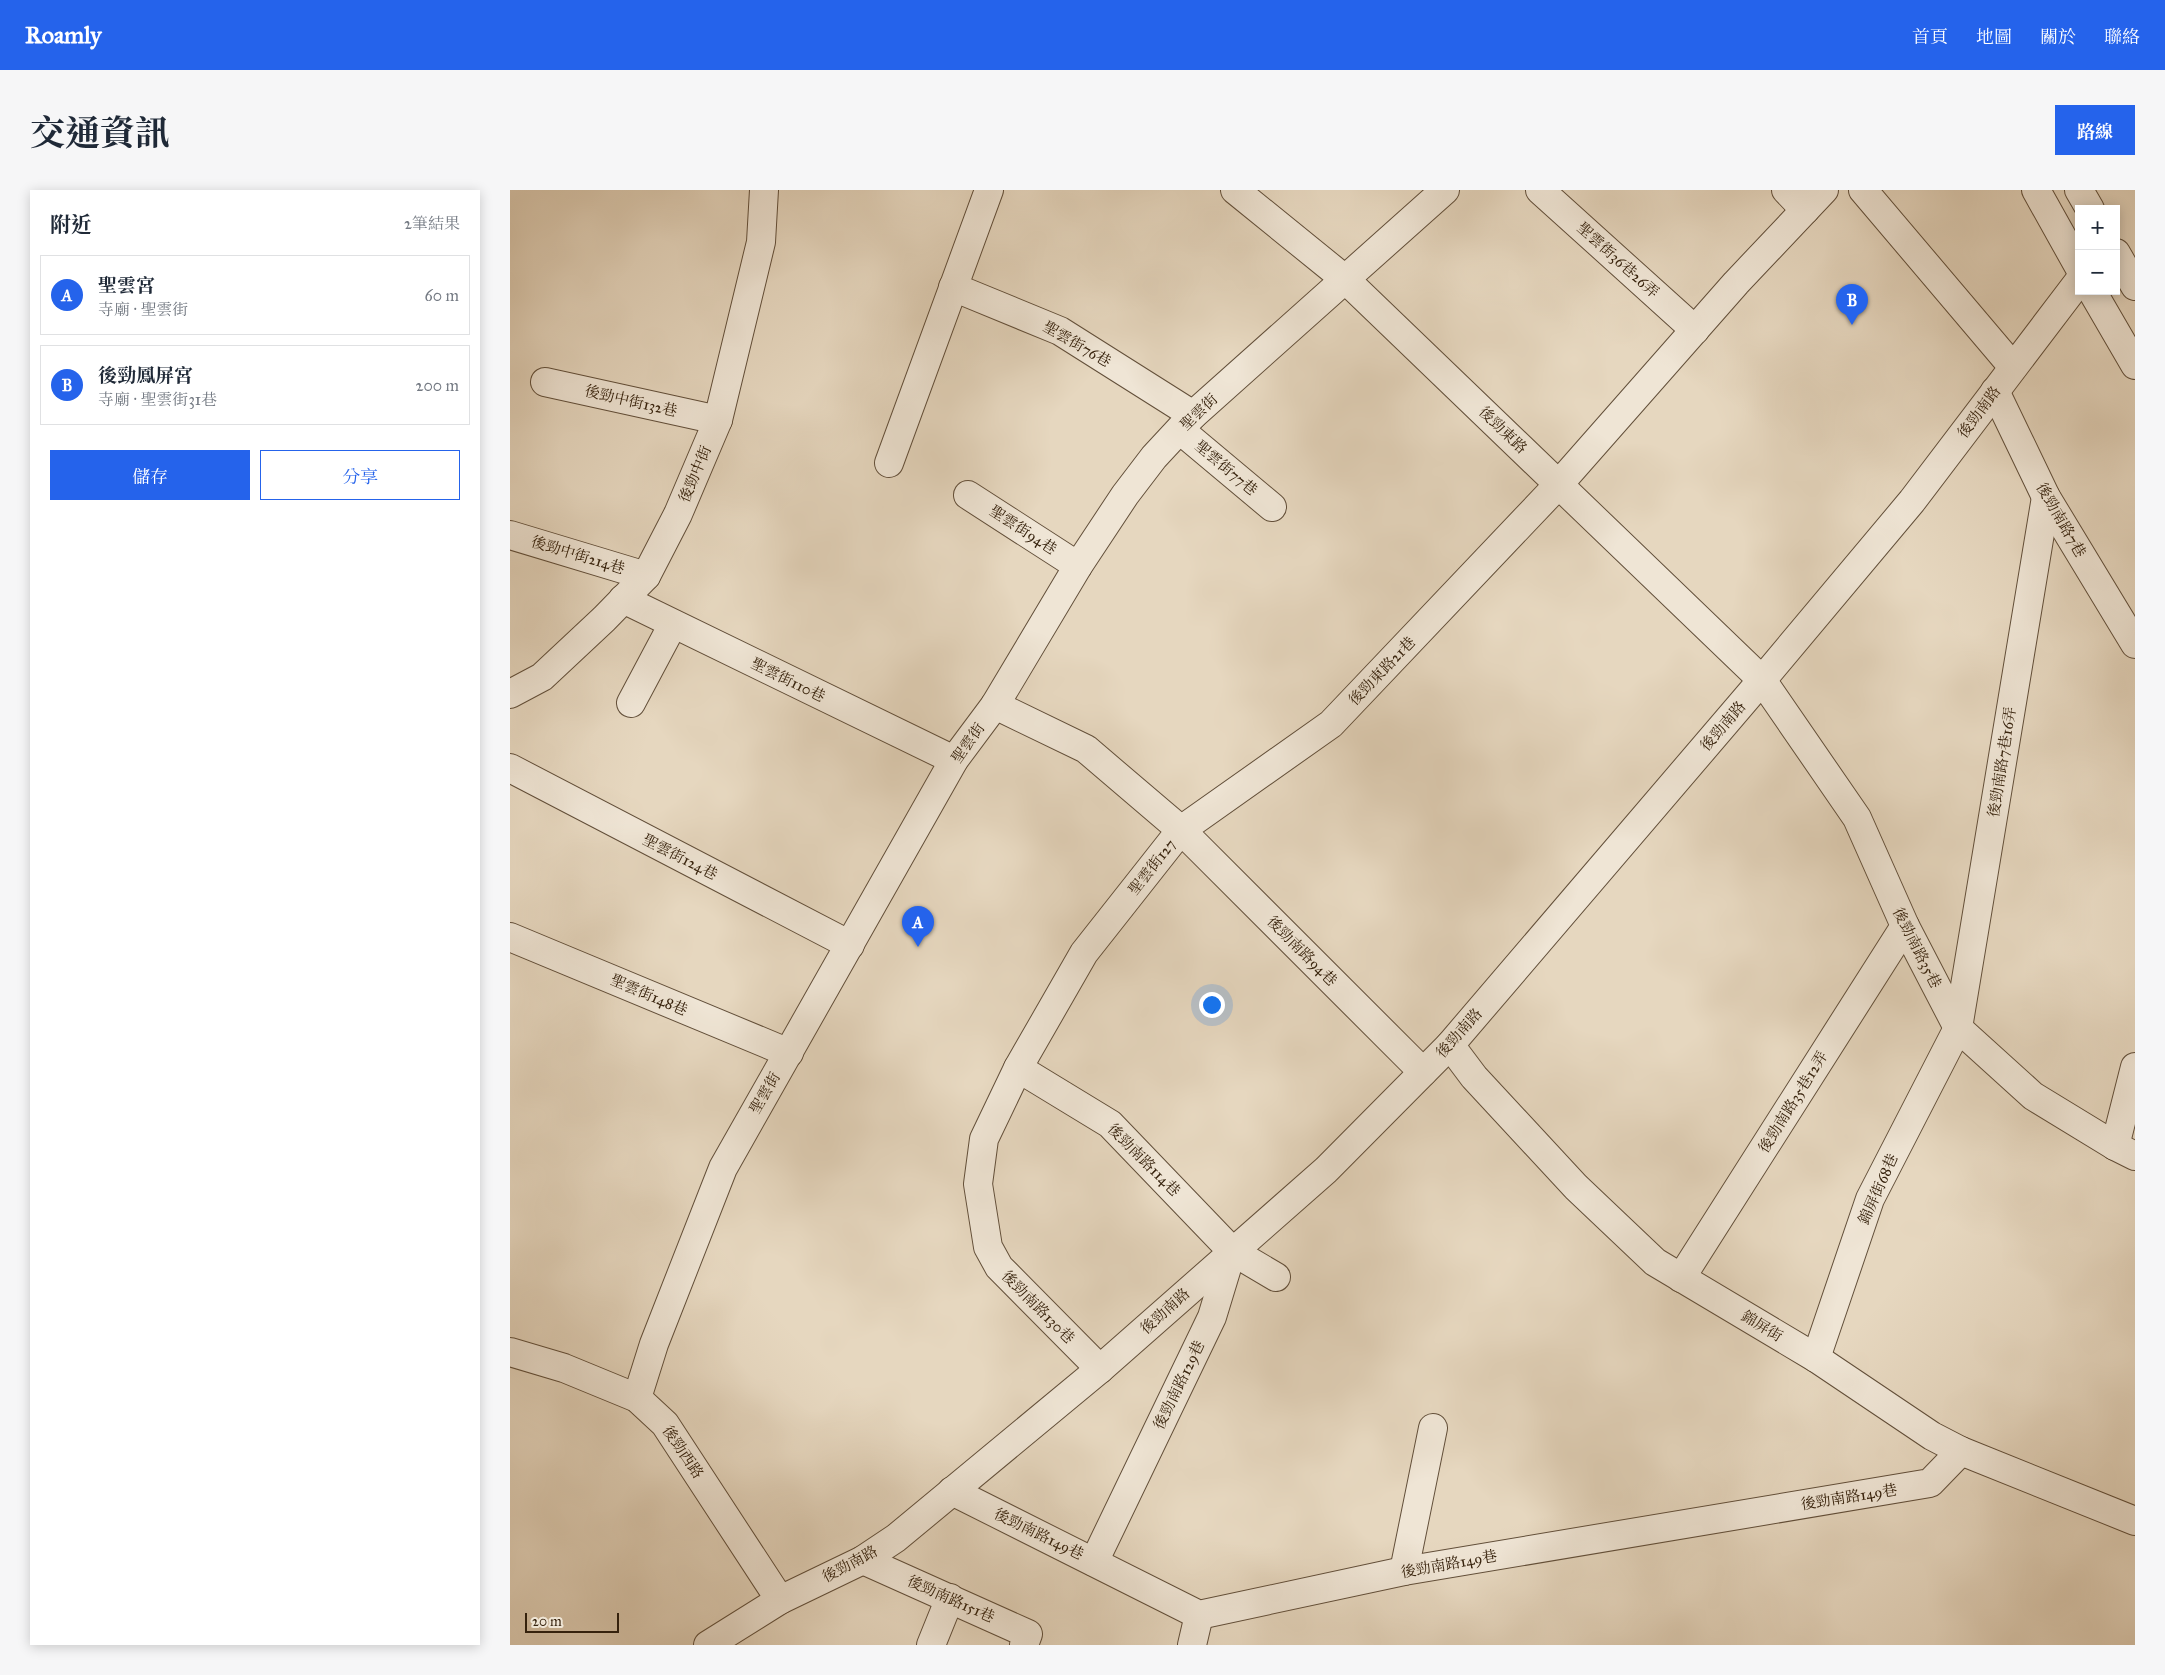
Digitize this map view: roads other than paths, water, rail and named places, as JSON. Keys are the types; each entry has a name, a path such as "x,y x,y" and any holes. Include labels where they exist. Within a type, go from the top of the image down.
{"street":[{"name":"後勁中街","path":"510,694 542,677 646,576 678,514 718,420 761,242 764,190"},
{"path":"889,463 988,190"},
{"name":"後勁東路","path":"1235,190 1346,280 1762,680"},
{"name":"聖雲街","path":"637,1398 654,1344 723,1168 954,760 995,705 1078,566 1125,495 1154,457 1186,422 1445,190"},
{"name":"聖雲街36巷26弄","path":"1540,190 1695,330"},
{"path":"1786,190 1805,210"},
{"name":"後勁東路21巷","path":"1181,830 1331,724 1560,484 1695,330 1824,190"},
{"path":"1864,190 2013,367"},
{"path":"2036,190 2075,261"},
{"path":"2079,190 2088,205"},
{"path":"2120,260 2135,286"},
{"name":"後勁南路","path":"708,1645 780,1600 863,1560 896,1538 1100,1369 1326,1170 1450,1045 1762,680 1912,501 2075,286"},
{"name":"聖雲街76巷","path":"953,287 1060,331 1186,422"},
{"path":"2094,295 2135,365"},
{"name":"後勁中街132巷","path":"545,382 718,420"},
{"name":"後勁南路7巷","path":"1995,390 2046,497 2135,644"},
{"name":"聖雲街77巷","path":"1186,422 1272,507"},
{"name":"聖雲街94巷","path":"968,494 1078,566"},
{"name":"後勁南路7巷16弄","path":"1958,1028 2046,497"},
{"name":"後勁中街214巷","path":"510,535 646,576"},
{"name":"聖雲街110巷","path":"622,599 954,760"},
{"path":"631,703 674,624"},
{"name":"後勁南路35巷","path":"1762,680 1856,818 1904,926 1958,1028 2033,1096 2125,1151"},
{"name":"聖雲街127","path":"995,705 1086,748 1181,830 1084,953 1018,1068"},
{"name":"聖雲街124巷","path":"510,768 850,945"},
{"name":"後勁南路94巷","path":"1181,830 1423,1072"},
{"name":"後勁南路35巷12弄","path":"1681,1278 1904,926"},
{"name":"聖雲街148巷","path":"510,936 788,1053"},
{"name":"錦屏街68巷","path":"1816,1358 1870,1199 1958,1028"},
{"name":"錦屏街","path":"1450,1045 1474,1077 1576,1187 1655,1262 1816,1358 1932,1436 1961,1451 2135,1521"},
{"path":"2125,1151 2135,1067"},
{"name":"後勁南路114巷","path":"1018,1068 1110,1124 1232,1251"},
{"name":"後勁南路130巷","path":"1018,1068 984,1138 981,1151 978,1184 988,1247 999,1267 1100,1369"},
{"path":"1232,1251 1276,1277"},
{"name":"後勁南路129巷","path":"1094,1562 1212,1317 1232,1251"},
{"name":"後勁西路","path":"510,1352 564,1368 637,1398 665,1424 780,1600"},
{"path":"1404,1571 1433,1428"},
{"name":"後勁南路149巷","path":"952,1491 1199,1615 1404,1571 1930,1483 1961,1451"},
{"name":"後勁南路151巷","path":"863,1560 1028,1634 1024,1645"},
{"path":"931,1645 950,1598"},
{"path":"1192,1645 1199,1615"}],"place":[{"name":"後勁鳳屏宮","path":"1852,325"},
{"name":"聖雲宮","path":"918,947"}]}
